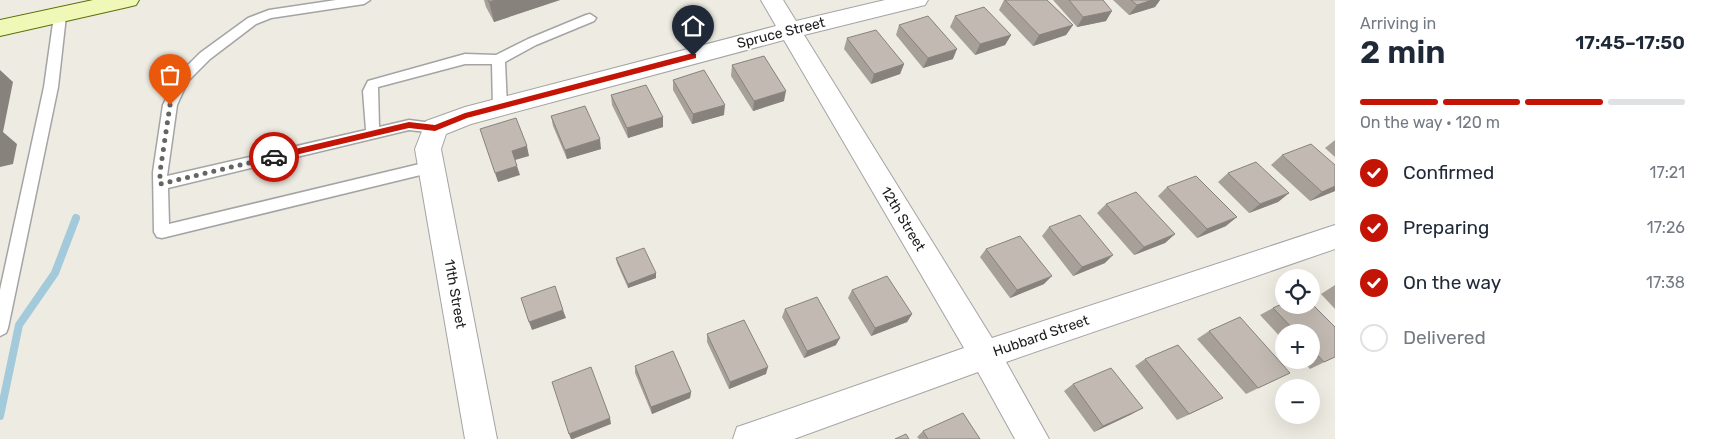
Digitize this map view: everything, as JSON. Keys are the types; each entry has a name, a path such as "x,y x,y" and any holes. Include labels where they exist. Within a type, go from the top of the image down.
{"main road":[{"path":"0,28 128,0"}],"street":[{"name":"12th Street","path":"772,0 985,355 1032,439"},
{"name":"Spruce Street","path":"432,148 465,116 790,30 918,0"},
{"name":"11th Street","path":"432,148 481,439"},
{"name":"Hubbard Street","path":"749,439 985,355 1335,237"}],"lane":[{"path":"265,0 269,14"},
{"path":"160,184 409,125 432,148 162,232 160,184 160,172 170,105 183,78 205,56 252,21 269,14 364,0"},
{"path":"0,328 51,87 60,16"},
{"path":"373,133 370,91 373,84 465,59 498,60 532,42 590,18"},
{"path":"498,60 500,107"}],"building":[{"path":"1005,0 1047,0 1073,25 1039,35"},
{"path":"1069,0 1103,0 1112,11 1083,17"},
{"path":"1131,0 1152,0 1137,5"},
{"path":"984,7 1011,35 980,44 955,16"},
{"path":"928,16 957,49 928,58 899,25"},
{"path":"876,30 904,64 874,74 847,38"},
{"path":"764,56 786,91 754,101 732,65"},
{"path":"704,70 725,105 693,114 673,80"},
{"path":"646,85 663,117 627,128 611,95"},
{"path":"585,106 600,139 565,150 551,116"},
{"path":"516,118 527,146 512,151 517,166 495,173 480,129"},
{"path":"1311,144 1335,165 1335,186 1322,192 1282,155"},
{"path":"1256,162 1289,193 1260,204 1228,173"},
{"path":"1196,176 1237,217 1207,229 1167,187"},
{"path":"1136,192 1175,234 1144,247 1106,204"},
{"path":"1080,215 1113,255 1082,267 1049,227"},
{"path":"1020,236 1052,276 1017,290 986,249"},
{"path":"644,248 656,273 628,284 616,258"},
{"path":"887,276 912,314 875,328 852,290"},
{"path":"555,286 563,310 529,322 521,298"},
{"path":"817,297 840,338 807,351 785,309"},
{"path":"1320,312 1335,327 1335,357 1324,362 1320,358 1320,324 1288,324 1279,314 1320,314"},
{"path":"1240,317 1275,356 1275,369 1286,369 1290,373 1258,388 1209,331"},
{"path":"744,320 768,367 730,382 707,334"},
{"path":"1178,345 1223,398 1189,414 1145,359"},
{"path":"673,351 691,392 651,407 635,366"},
{"path":"591,367 610,418 569,434 552,382"},
{"path":"1111,368 1143,408 1103,426 1073,384"},
{"path":"963,413 980,439 928,439 923,431"},
{"path":"906,434 909,439 895,439"}],"waterway":[{"path":"0,416 19,325 55,273 76,218"}],"way so far":[{"path":"170,105 160,172 160,184 274,157"}],"route":[{"path":"274,157 409,125 435,128 465,116 693,56"}]}
